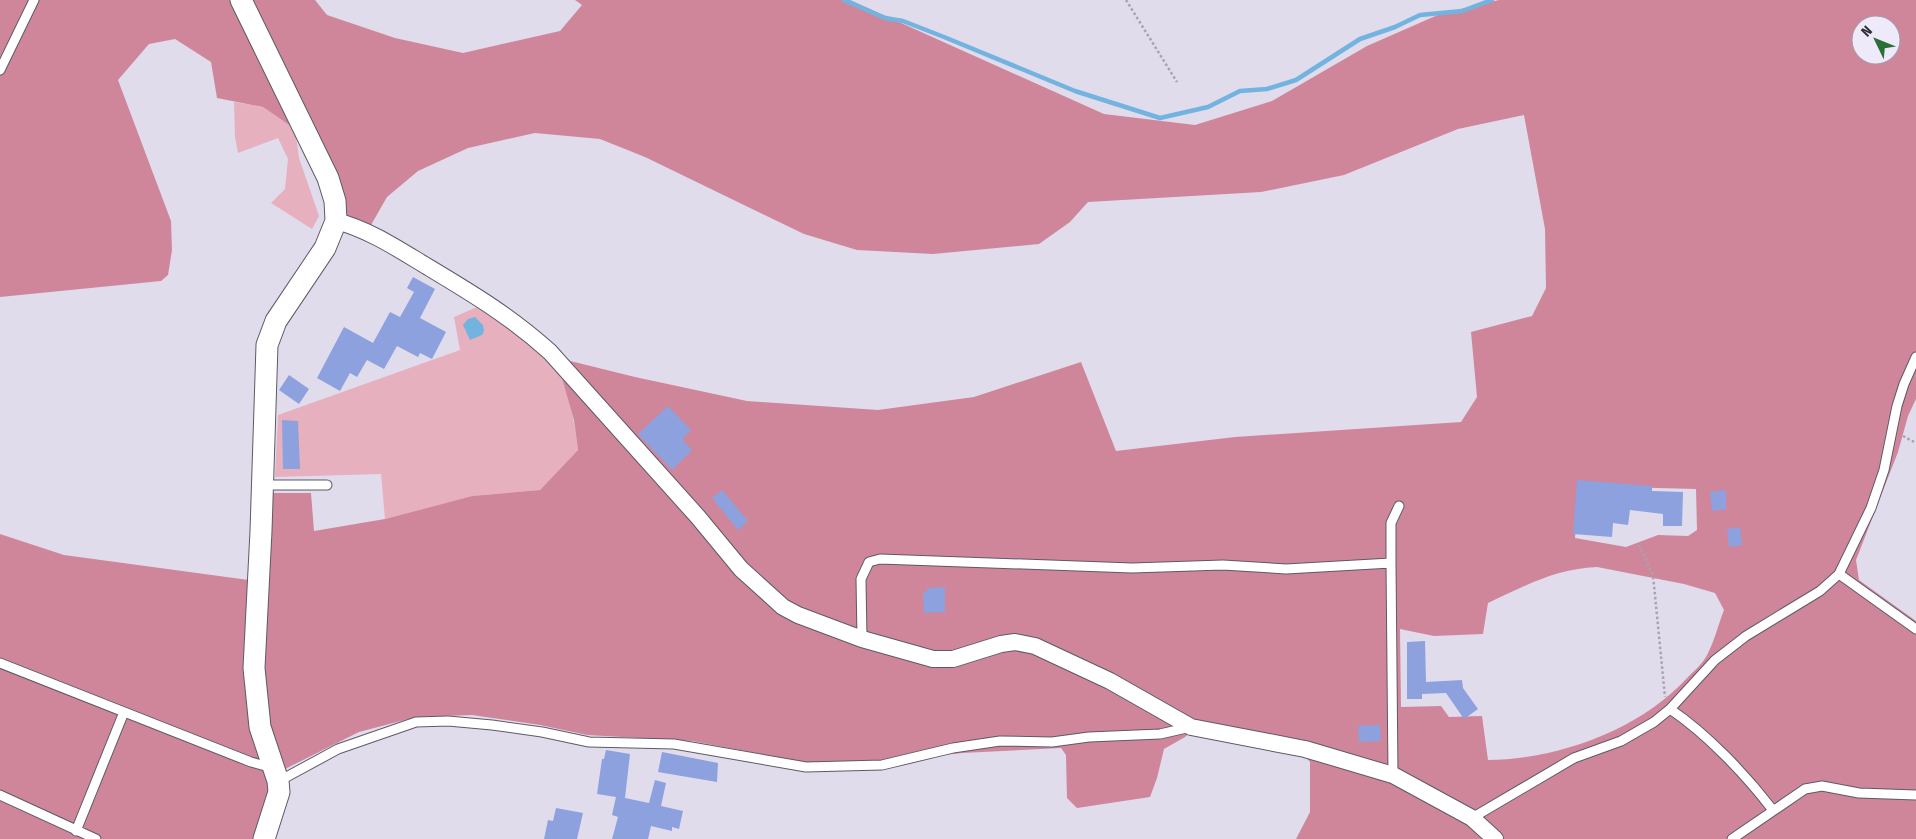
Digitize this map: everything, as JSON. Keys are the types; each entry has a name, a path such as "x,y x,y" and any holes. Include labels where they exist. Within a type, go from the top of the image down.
{"street":[{"path":"241,0 328,178 335,201 336,221 325,248 276,321 268,345 254,668 260,727 276,775 276,805 264,839"},
{"path":"336,221 371,233 501,311 524,328 550,352 698,517 741,569 783,607 818,624 862,639 933,659 953,659 1001,644 1016,642 1035,646 1110,681 1191,726 1305,749 1393,775 1472,818 1495,839"}],"lane":[{"path":"0,70 34,0"},
{"path":"1472,818 1574,758 1621,741 1669,710 1715,660 1776,616 1820,591 1838,574 1871,508 1884,470 1897,406 1916,357"},
{"path":"263,485 327,485"},
{"path":"1393,775 1391,523 1399,506"},
{"path":"862,639 861,579 864,568 869,562 880,559 1132,568 1223,565 1286,569 1391,563"},
{"path":"1838,574 1916,628"},
{"path":"0,663 251,762 276,775 338,749 416,722 448,721 492,725 542,732 589,742 674,744 806,767 882,765 953,748 1000,741 1052,742 1089,737 1160,734 1191,726"},
{"path":"1669,710 1691,723 1747,780 1772,809"},
{"path":"76,831 124,712"},
{"path":"1732,839 1772,809 1805,789 1822,786 1859,793 1916,795"},
{"path":"0,795 96,839"}],"path":[{"path":"1126,0 1177,82"},
{"path":"1639,545 1653,575 1669,710"}],"shaded area":[{"path":"0,0 315,0 327,15 395,38 463,53 560,31 582,5 575,0 850,0 1104,114 1195,125 1272,101 1367,46 1440,14 1499,0 1916,0 1916,399 1908,416 1898,452 1856,560 1859,580 1916,621 1916,839 1296,839 1310,812 1310,762 1292,742 1200,724 1185,737 1164,749 1150,797 1077,808 1067,798 1066,755 1061,748 962,753 877,762 803,762 692,741 587,735 540,725 472,715 416,717 359,732 287,768 272,783 254,839 0,839 0,534 64,555 264,582 268,493 311,493 314,531 385,519 472,496 540,490 578,450 574,420 562,378 546,355 635,377 747,401 878,410 974,397 1081,362 1116,451 1235,437 1461,422 1477,397 1471,332 1532,316 1546,288 1545,229 1524,115 1458,129 1344,175 1261,192 1088,202 1070,222 1039,244 933,254 857,250 804,234 645,157 600,139 535,133 468,148 418,171 387,197 371,225 342,215 295,129 263,107 217,98 211,62 175,39 149,44 118,80 171,221 172,250 168,275 161,281 0,297","holes":["1580,486 1696,489 1697,530 1688,536 1658,535 1626,547 1575,538","1597,567 1684,584 1715,593 1724,610 1709,652 1700,665 1669,696 1646,712 1597,738 1542,754 1488,760 1482,716 1449,717 1441,706 1401,707 1400,629 1434,636 1483,634 1488,603 1540,579 1581,568"]},
{"path":"234,102 263,107 295,129 299,158 319,216 312,229 271,203 285,189 288,159 278,138 238,153 235,137"},
{"path":"477,307 513,328 537,346 556,367 565,386 578,450 540,490 472,496 385,519 381,474 275,477 278,415 460,350 454,317"}],"water":[{"path":"475,317 483,325 484,331 482,335 470,340 463,325 468,319"}],"building":[{"path":"413,277 435,289 420,318 446,332 432,359 420,353 418,357 397,346 384,369 367,360 357,377 350,373 340,391 317,378 344,327 373,343 390,312 400,317 414,292 407,288"},
{"path":"289,375 309,389 299,404 279,390"},
{"path":"668,406 691,430 682,439 692,450 672,470 638,434"},
{"path":"282,420 298,421 300,469 283,469"},
{"path":"1577,480 1652,486 1652,491 1683,492 1682,526 1663,526 1663,514 1630,510 1628,525 1613,523 1612,537 1573,534"},
{"path":"722,490 748,521 738,530 712,498"},
{"path":"1726,490 1726,509 1712,511 1710,492"},
{"path":"1740,527 1742,545 1729,547 1727,529"},
{"path":"945,587 945,612 924,613 923,592 927,592 927,588"},
{"path":"1425,641 1426,682 1462,680 1463,688 1478,709 1464,719 1446,693 1422,694 1422,699 1407,699 1407,642"},
{"path":"1380,725 1381,741 1359,742 1358,726"},
{"path":"606,750 630,754 625,798 649,803 655,780 666,783 661,806 683,811 679,829 672,827 672,831 651,826 648,839 612,839 618,817 612,815 616,797 597,794 602,759 604,759"},
{"path":"662,752 718,763 717,782 658,772"},
{"path":"556,808 583,813 577,839 544,839 548,820 553,821"}],"waterway":[{"path":"844,0 885,18 903,21 944,37 1075,91 1160,118 1208,107 1240,91 1267,89 1296,80 1360,39 1395,27 1420,15 1462,11 1492,0"}]}
